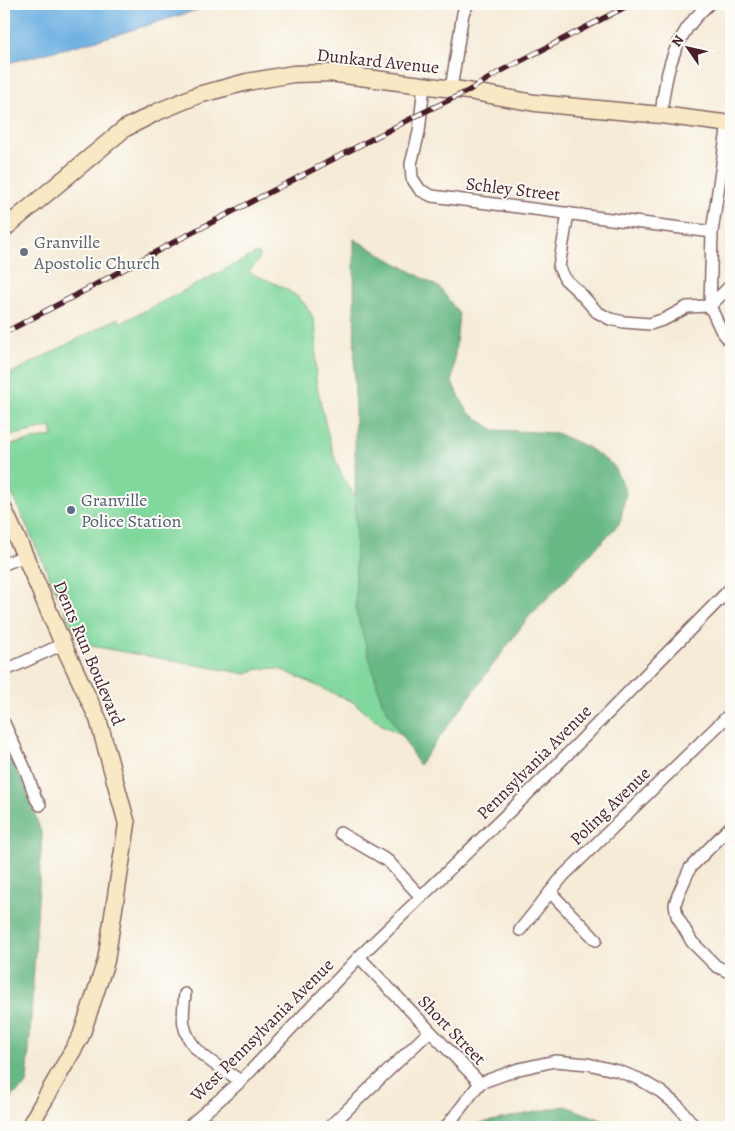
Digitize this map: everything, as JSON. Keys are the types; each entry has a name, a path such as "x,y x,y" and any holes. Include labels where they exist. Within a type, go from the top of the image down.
{"main road":[{"name":"Dunkard Avenue","path":"6,223 45,196 124,129 157,112 198,95 247,82 293,74 329,73 424,84 535,103 661,115 730,124"},
{"name":"Dents Run Boulevard","path":"4,510 98,719 127,824 106,961 81,1036 29,1127"}],"street":[{"path":"451,89 463,13 468,4"},
{"path":"661,115 671,60 686,29 704,7 709,4"},
{"name":"Schley Street","path":"424,84 419,132 411,164 412,178 420,190 432,196 712,232"},
{"path":"730,124 712,232 710,306 721,330 731,342"},
{"path":"568,213 559,267 565,279 597,312 610,319 650,324 665,319 687,307 710,306 731,285"},
{"path":"4,564 25,556"},
{"name":"Pennsylvania Avenue","path":"359,957 544,778 731,588"},
{"path":"4,671 63,644"},
{"name":"Poling Avenue","path":"520,930 563,876 731,713"},
{"path":"4,723 40,805"},
{"path":"731,826 690,868 675,904 677,916 692,942 716,966 731,973"},
{"path":"340,833 388,861 421,897"},
{"path":"550,892 596,940"},
{"name":"Short Street","path":"359,957 480,1083 520,1069 556,1061 588,1064 618,1071 639,1079 661,1092 679,1107 695,1127"},
{"name":"West Pennsylvania Avenue","path":"188,1127 241,1081 359,957"},
{"path":"185,994 184,1025 190,1040 201,1054 241,1081"},
{"path":"329,1127 430,1032"},
{"path":"446,1127 480,1083"}],"green space":[{"path":"354,239 440,288 459,314 452,383 468,412 494,430 556,433 587,447 613,465 626,492 620,523 527,619 419,765 382,702 356,611"},
{"path":"257,253 260,255 257,263 248,272 276,284 296,296 302,301 313,320 316,329 315,367 317,385 330,442 343,478 478,684 463,706 454,715 403,735 382,725 353,702 282,670 268,668 254,670 247,674 80,644 4,476 4,446 53,436 51,427 4,437 4,377 118,318 121,323"},
{"path":"4,748 24,784 42,835 27,1084 4,1103"},
{"path":"565,1106 621,1127 462,1127"}],"water":[{"path":"4,4 217,4 105,38 4,64"}],"railway":[{"path":"4,333 176,241 468,91 501,71 631,4"}],"place":[{"name":"Granville Apostolic Church","path":"24,252"},
{"name":"Granville Police Station","path":"71,510"}]}
